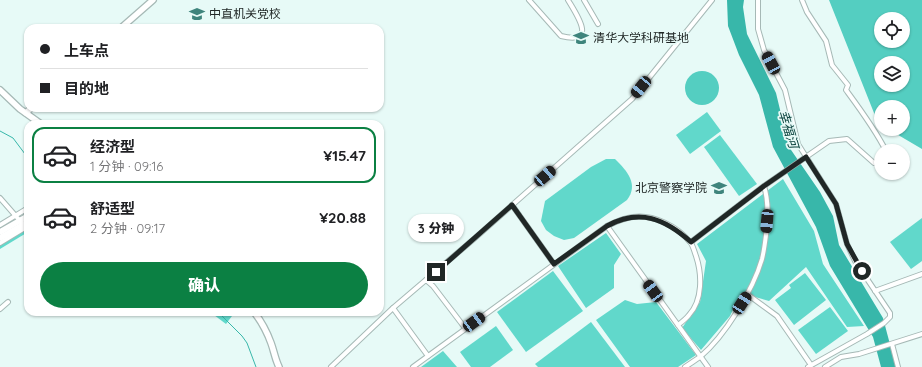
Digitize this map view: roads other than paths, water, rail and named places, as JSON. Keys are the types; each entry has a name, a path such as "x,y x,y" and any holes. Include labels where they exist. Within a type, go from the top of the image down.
{"main road":[{"path":"126,24 153,0"},
{"path":"0,90 24,112"},
{"path":"26,113 36,120"},
{"path":"0,232 23,222"},
{"path":"0,238 23,222"},
{"path":"257,316 271,342 274,358 278,367"}],"street":[{"path":"529,0 561,36 573,38 582,34 583,25 568,0"},
{"path":"584,0 598,24"},
{"path":"331,367 393,308 632,99 712,0"},
{"path":"748,294 777,316 810,366 884,323 890,317 890,313 855,261 847,244 836,204 798,144 785,90 764,50 758,29 758,0"},
{"path":"802,0 807,12 826,41 832,65 848,85 846,90 870,123 882,144"},
{"path":"691,242 764,186 828,141 847,139 874,163"},
{"path":"685,367 700,356 721,335 748,294 762,259 768,211 764,186"},
{"path":"0,198 23,222"},
{"path":"512,205 554,264"},
{"path":"413,367 607,226 632,217 654,219 672,227 691,242 699,266 700,281 698,299 690,314 678,325"},
{"path":"0,225 23,222"},
{"path":"0,243 23,222"},
{"path":"607,226 708,367"},
{"path":"875,291 922,274"},
{"path":"426,280 433,286 465,328"},
{"path":"0,308 8,302"},
{"path":"393,308 428,356"},
{"path":"826,367 841,357 874,350 922,334"},
{"path":"892,344 898,367"}],"waterway":[{"path":"0,131 13,138 24,153"},
{"path":"222,316 247,343 256,367"}],"place":[{"name":"中直机关党校","path":"197,14"},
{"name":"清华大学科研基地","path":"581,38"},
{"name":"北京警察学院","path":"719,188"}],"water label":[{"name":"幸福河","path":"789,129"}]}
